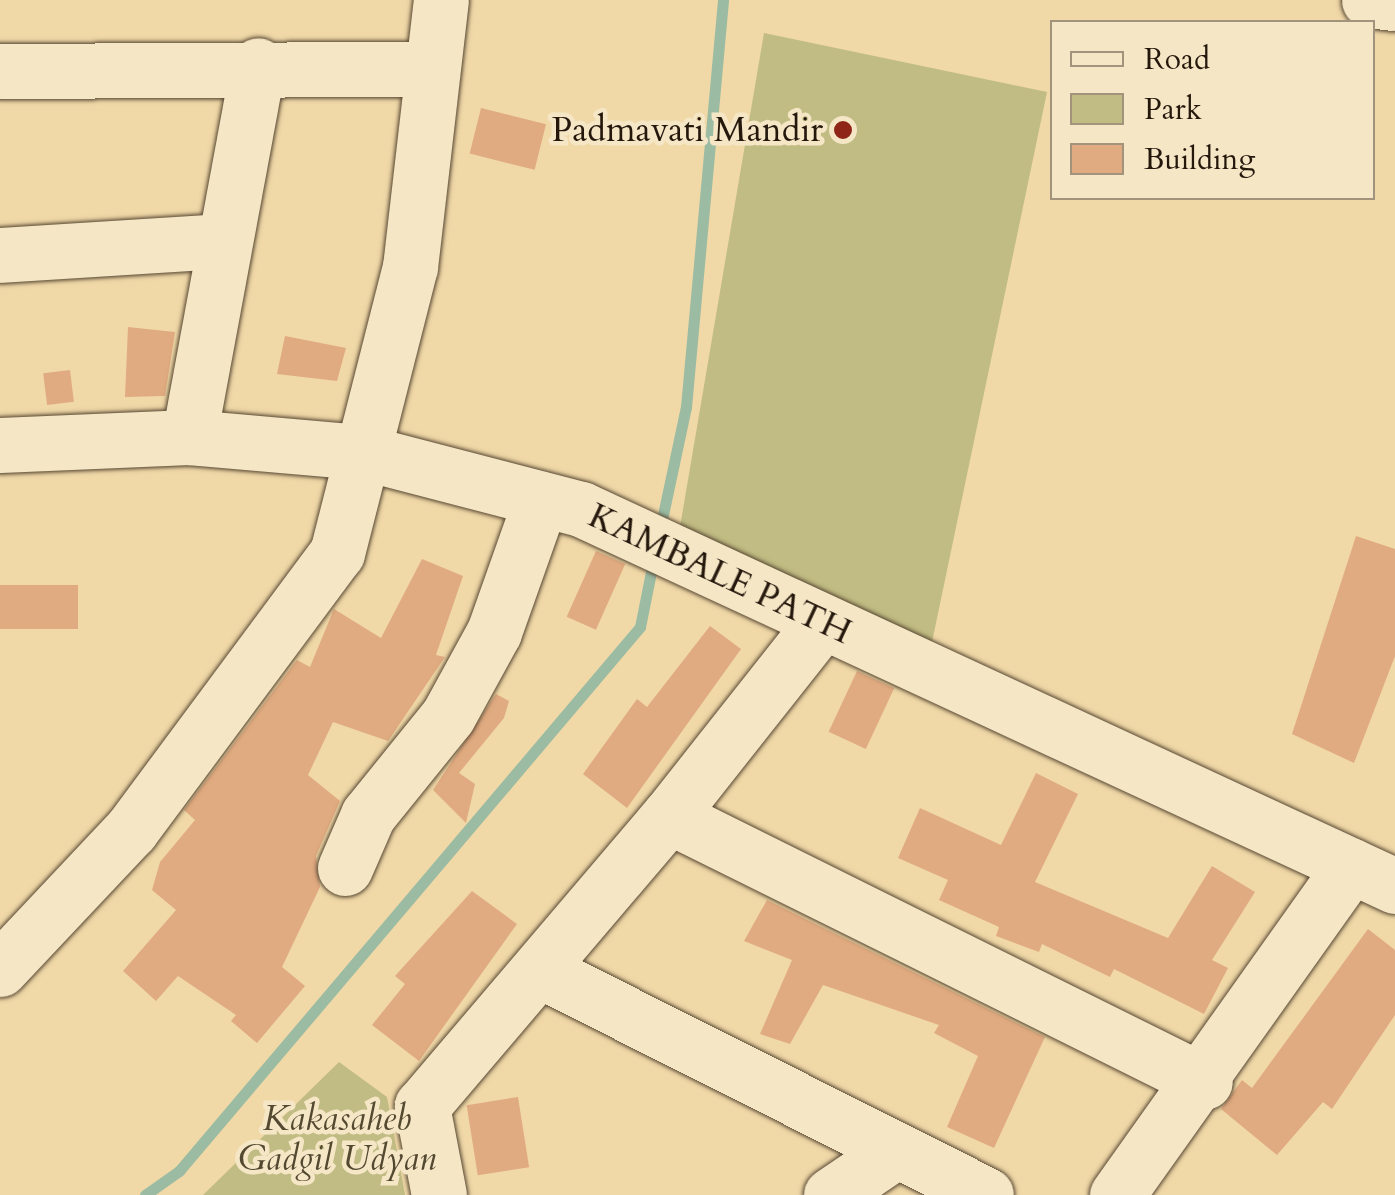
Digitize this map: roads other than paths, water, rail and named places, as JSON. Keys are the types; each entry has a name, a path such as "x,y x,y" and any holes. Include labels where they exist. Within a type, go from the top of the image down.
{"street":[{"path":"0,968 131,830 337,553 410,267 441,0"},
{"path":"1369,0 1395,3"},
{"path":"0,71 258,64 432,70"},
{"path":"189,437 221,241 258,64"},
{"path":"0,254 221,241"},
{"name":"KAMBALE PATH","path":"0,446 189,437 362,452 541,498 625,530 1373,876"},
{"path":"346,868 368,815 448,716 494,632 541,498"},
{"path":"439,1195 422,1106 541,971 823,621"},
{"path":"669,816 1206,1082"},
{"path":"1116,1195 1373,876"},
{"path":"541,971 986,1195"},
{"path":"832,1195 896,1151"}],"waterway":[{"path":"660,529 686,407 723,0"},
{"path":"145,1195 179,1171 640,627 654,557"}],"place":[{"name":"Padmavati Mandir","path":"843,130"}],"park label":[{"name":"Kakasaheb Gadgil Udyan","path":"337,1139"}]}
